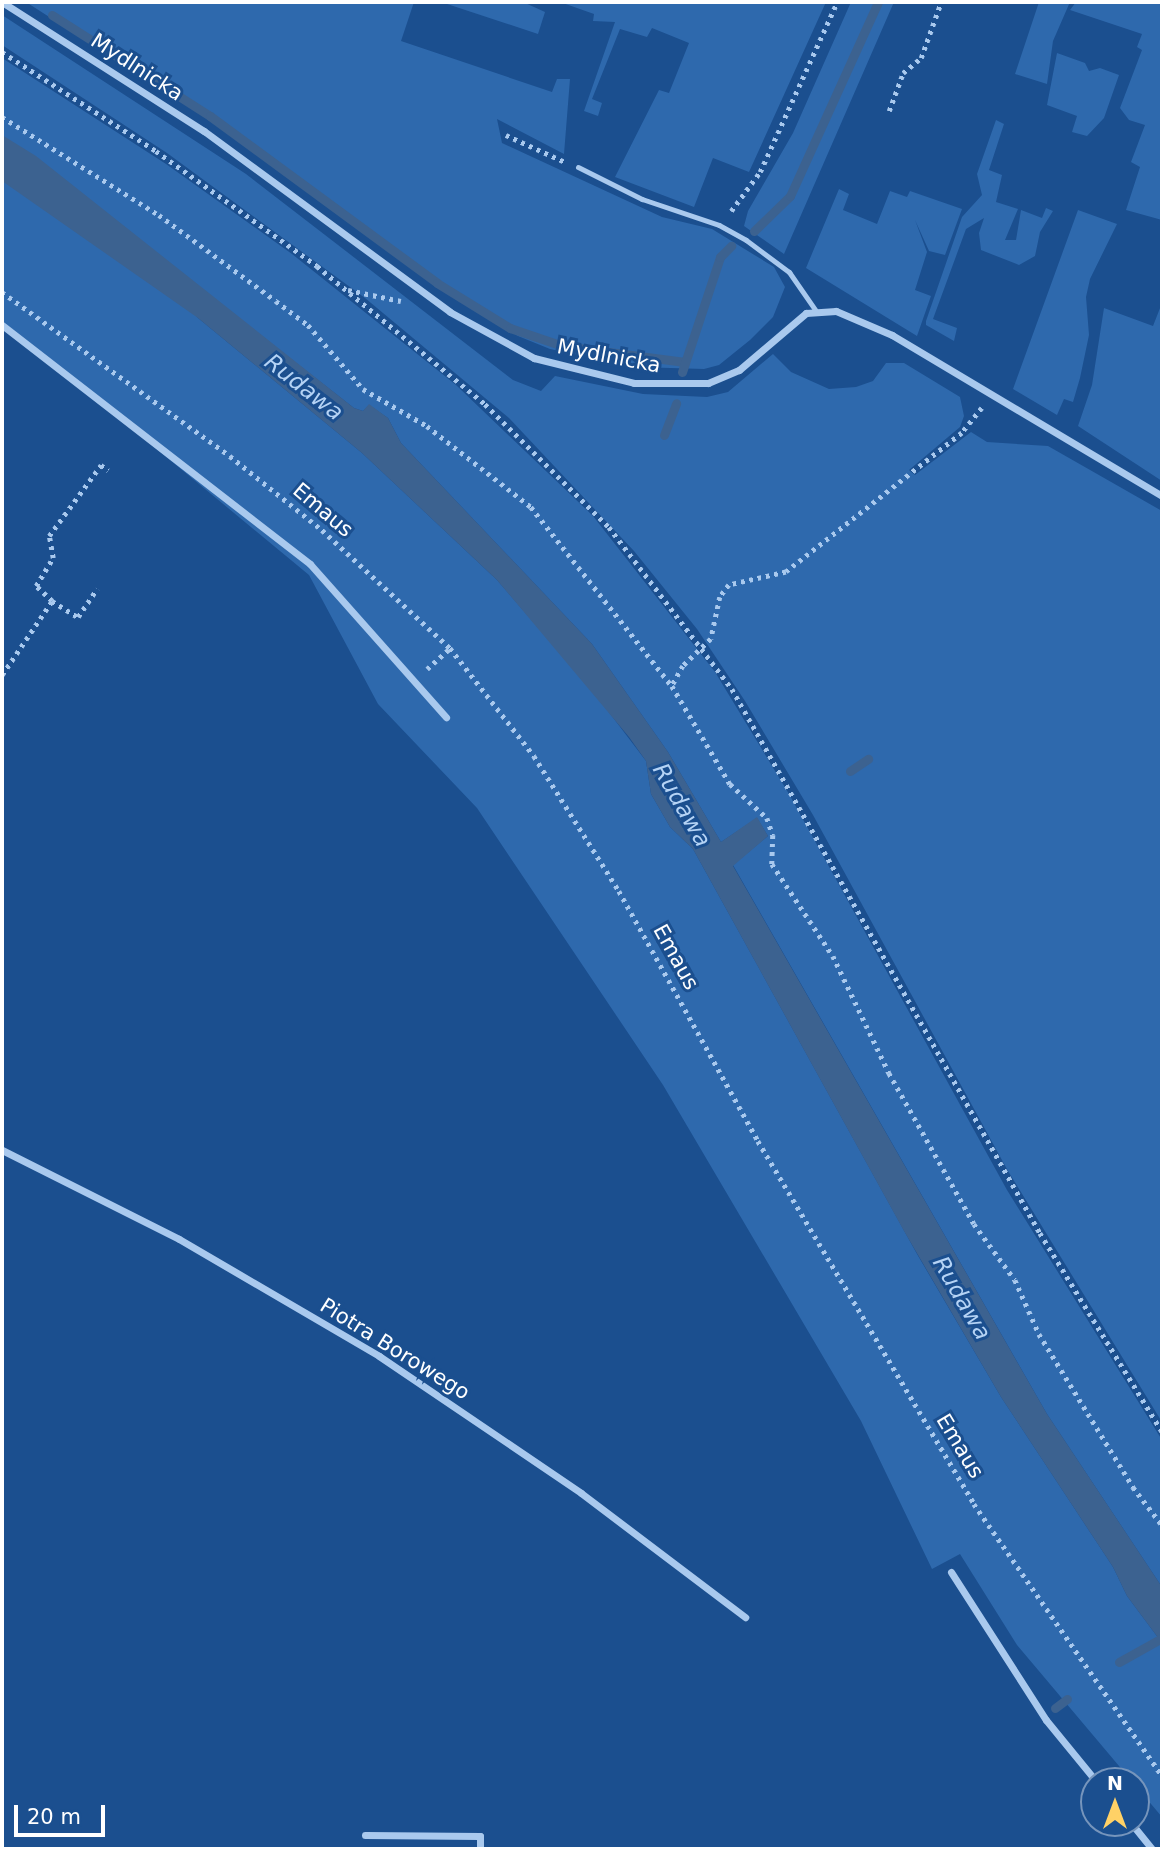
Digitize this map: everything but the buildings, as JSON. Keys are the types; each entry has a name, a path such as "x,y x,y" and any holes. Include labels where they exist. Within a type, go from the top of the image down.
{"street":[{"name":"Mydlnicka","path":"2,2 204,131 450,312 544,362 634,383 708,383 739,370 789,324 816,311"},
{"path":"816,311 864,320 993,393 1162,496"},
{"path":"2,325 310,564 416,679 446,717"},
{"name":"Piotra Borowego","path":"2,1150 179,1239 379,1356 581,1493 746,1617"},
{"path":"951,1572 1046,1720 1085,1767"},
{"path":"365,1835 480,1836 480,1849"}],"lane":[{"path":"578,167 642,199 719,225 789,272 816,311"}],"path":[{"path":"719,225 760,172 837,2"},
{"path":"889,111 903,73 921,58 941,2"},
{"path":"2,52 171,162 317,266 424,352 522,439 609,527 704,649 801,806 1040,1233 1162,1431"},
{"path":"2,117 159,215 308,325 363,389 427,426 531,507 567,548 672,686 730,784 766,818 773,835 772,864 833,956 889,1073 974,1224 1015,1280 1039,1334 1133,1487 1162,1525"},
{"path":"506,135 578,167"},
{"name":"Emaus","path":"2,292 230,456 322,530 450,649 534,756 619,891 758,1141 974,1504 1162,1776"},
{"path":"672,686 683,666 704,649 711,639 720,597 729,586 786,572 962,433 993,393"},
{"path":"97,589 78,617 52,601 36,586 53,558 49,536 101,466 108,470"},
{"path":"2,675 52,601"},
{"path":"416,679 450,649"}],"shaded area":[{"path":"26,2 414,2 401,41 552,92 557,79 570,79 564,154 497,119 502,143 662,217 712,229 774,267 785,287 773,317 719,365 704,369 637,367 550,349 518,336 437,287 220,127"},
{"path":"441,2 523,2 545,12 538,34"},
{"path":"560,2 826,2 749,172 713,158 694,207 615,177 659,90 669,93 689,43 652,28 647,37 620,29 592,99 602,103 598,116 584,111 615,22 593,21 594,14"},
{"path":"851,2 876,2 818,134 823,133 880,2 894,2 784,254 744,226 748,211 793,133"},
{"path":"1039,2 1070,2 1053,41 1047,84 1015,74"},
{"path":"1076,2 1162,2 1162,220 1126,210 1140,167 1131,162 1145,125 1129,120 1120,108 1142,50 1137,47 1142,34 1070,10"},
{"path":"2,15 246,174 513,380 541,391 555,376 643,394 707,397 728,392 773,354 791,372 829,389 856,387 873,381 886,363 904,363 960,397 964,416 960,427 909,470 915,475 971,432 987,442 1048,446 1162,511 1162,1422 1008,1171 813,815 745,701 697,629 634,551 509,418 365,298 167,153 2,45"},
{"path":"1057,53 1085,63 1089,71 1100,68 1119,75 1104,118 1087,136 1072,132 1077,116 1047,105"},
{"path":"2,58 166,164 292,254 456,385 593,516 715,672 789,794 1007,1190 1162,1440 1162,1587 1047,1414 733,865 768,836 757,818 721,842 668,752 592,644 401,443 388,418 369,405 363,411 354,408 132,235 198,318 362,453 497,580 592,690 646,761 651,794 670,827 693,849 917,1254 1001,1397 1113,1567 1127,1596 1162,1643 1162,1817 1150,1803 1150,1767 1120,1767 1017,1645 960,1554 932,1569 861,1421 663,1085 477,808 378,704 309,575 2,321"},
{"path":"996,120 1004,124 989,170 1002,175 996,202 1018,209 1005,240 1016,240 1021,210 1042,218 1046,208 1053,211 1040,232 1035,256 1019,265 981,250 979,233 984,218 966,229 933,319 957,328 954,341 926,325 926,321 962,217 982,195 977,174"},
{"path":"839,189 849,194 843,210 877,224 890,191 907,197 910,191 962,209 945,255 929,251 915,220 927,252 915,290 931,296 917,336 806,268"},
{"path":"1078,210 1117,224 1090,279 1086,297 1089,335 1073,402 1064,399 1057,415 1013,389"},
{"path":"1162,303 1162,481 1078,426 1092,385 1104,308 1153,326"}],"water":[{"name":"Rudawa","path":"2,135 36,156 354,408 363,411 369,404 388,418 401,443 592,644 668,752 721,842 757,817 768,836 733,866 1047,1414 1162,1587 1162,1643 1127,1596 1113,1567 1001,1397 904,1231 693,849 670,827 651,794 646,761 629,737 497,580 362,453 198,318 2,181"}],"waterway":[{"path":"754,231 790,196 878,2"},
{"path":"52,15 210,116 437,283 510,328 563,346 685,362"},
{"path":"682,372 720,257 731,246"},
{"path":"664,435 676,403"},
{"path":"850,771 868,759"},
{"path":"1119,1662 1162,1638"},
{"path":"1055,1708 1067,1699"}]}
